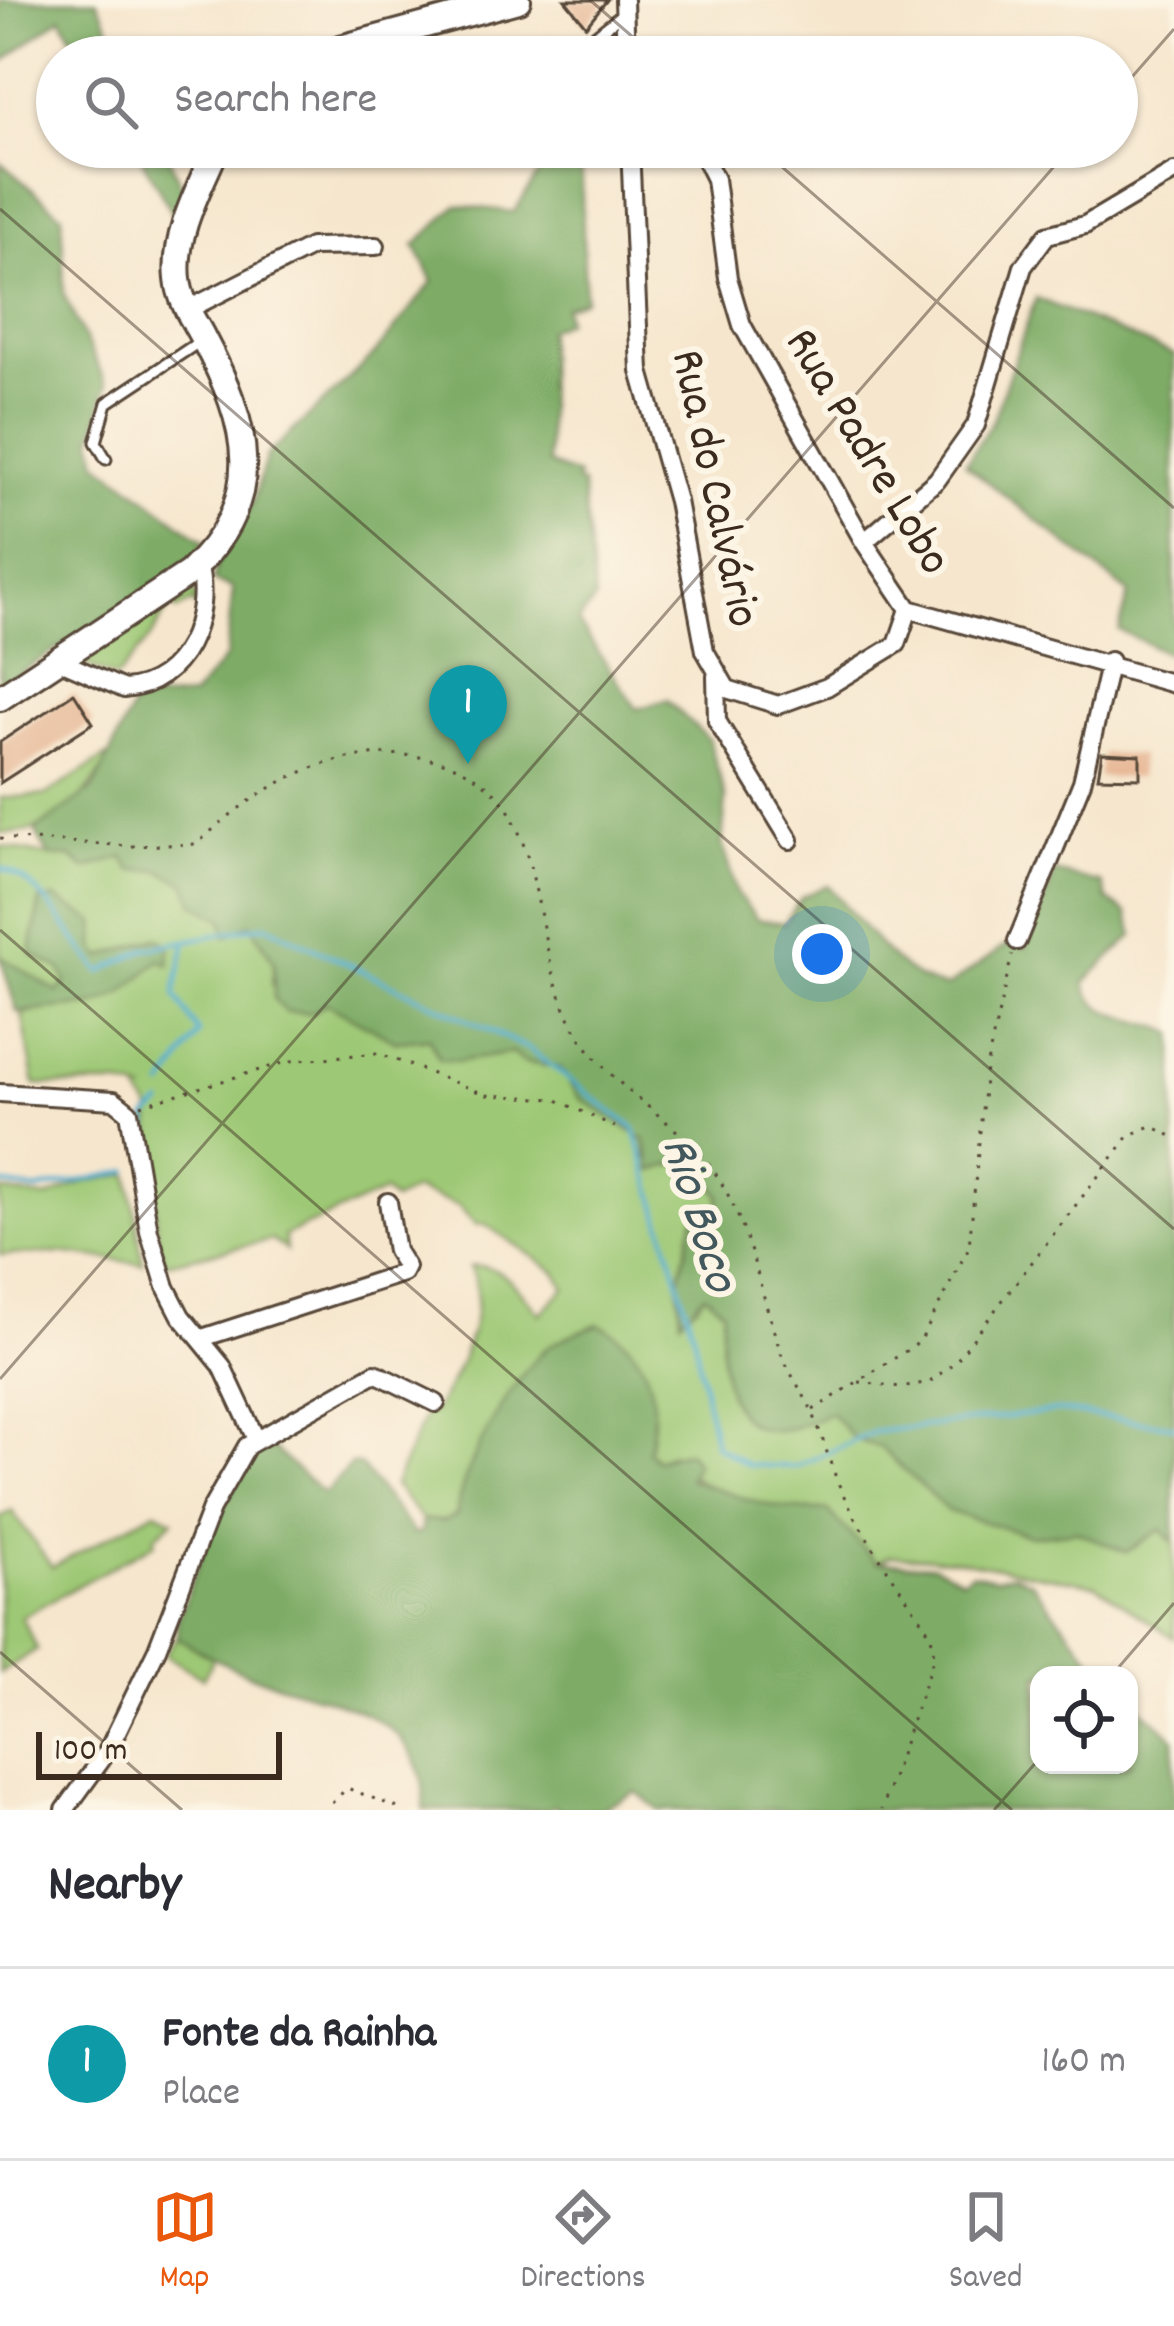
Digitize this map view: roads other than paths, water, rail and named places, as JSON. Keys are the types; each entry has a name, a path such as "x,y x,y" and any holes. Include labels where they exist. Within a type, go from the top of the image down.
{"main road":[{"path":"385,36 518,0"},
{"path":"0,698 199,564 237,505 244,446 231,396 187,310 177,275 179,247 209,168"}],"street":[{"name":"Rua do Calvário","path":"631,168 640,371 677,501 705,651 727,689 778,705 827,687 897,644 909,609"},
{"name":"Rua Padre Lobo","path":"710,168 728,278 742,325 864,542 909,609 1110,662 1174,684"},
{"path":"864,542 937,480 976,425 1023,267 1047,235 1085,225 1174,172"},
{"path":"187,310 311,247 376,246"},
{"path":"58,660 124,689 164,675 184,654 196,628 204,583 199,564"},
{"path":"1017,941 1082,782 1110,662"},
{"path":"715,669 717,721 790,840"},
{"path":"0,1093 114,1100 129,1112 156,1260 181,1316 222,1366 256,1439"},
{"path":"202,1338 403,1273 406,1267 396,1251 388,1202"},
{"path":"65,1810 107,1752 158,1649 211,1508 256,1439 375,1373 436,1403"}],"lane":[{"path":"592,36 624,7"},
{"path":"106,460 96,442 107,403 204,339"}],"waterway":[{"name":"Rio Boco","path":"0,868 43,897 101,972 146,949 265,925 527,1048 635,1129 694,1336 715,1445 748,1465 795,1467 874,1432 1059,1411 1174,1426"},
{"path":"164,1087 199,1033 175,995 185,945"},
{"path":"150,1170 147,1118 162,1104"},
{"path":"0,1184 36,1190 129,1171"}],"place":[{"name":"Fonte da Rainha","path":"468,764"}]}
